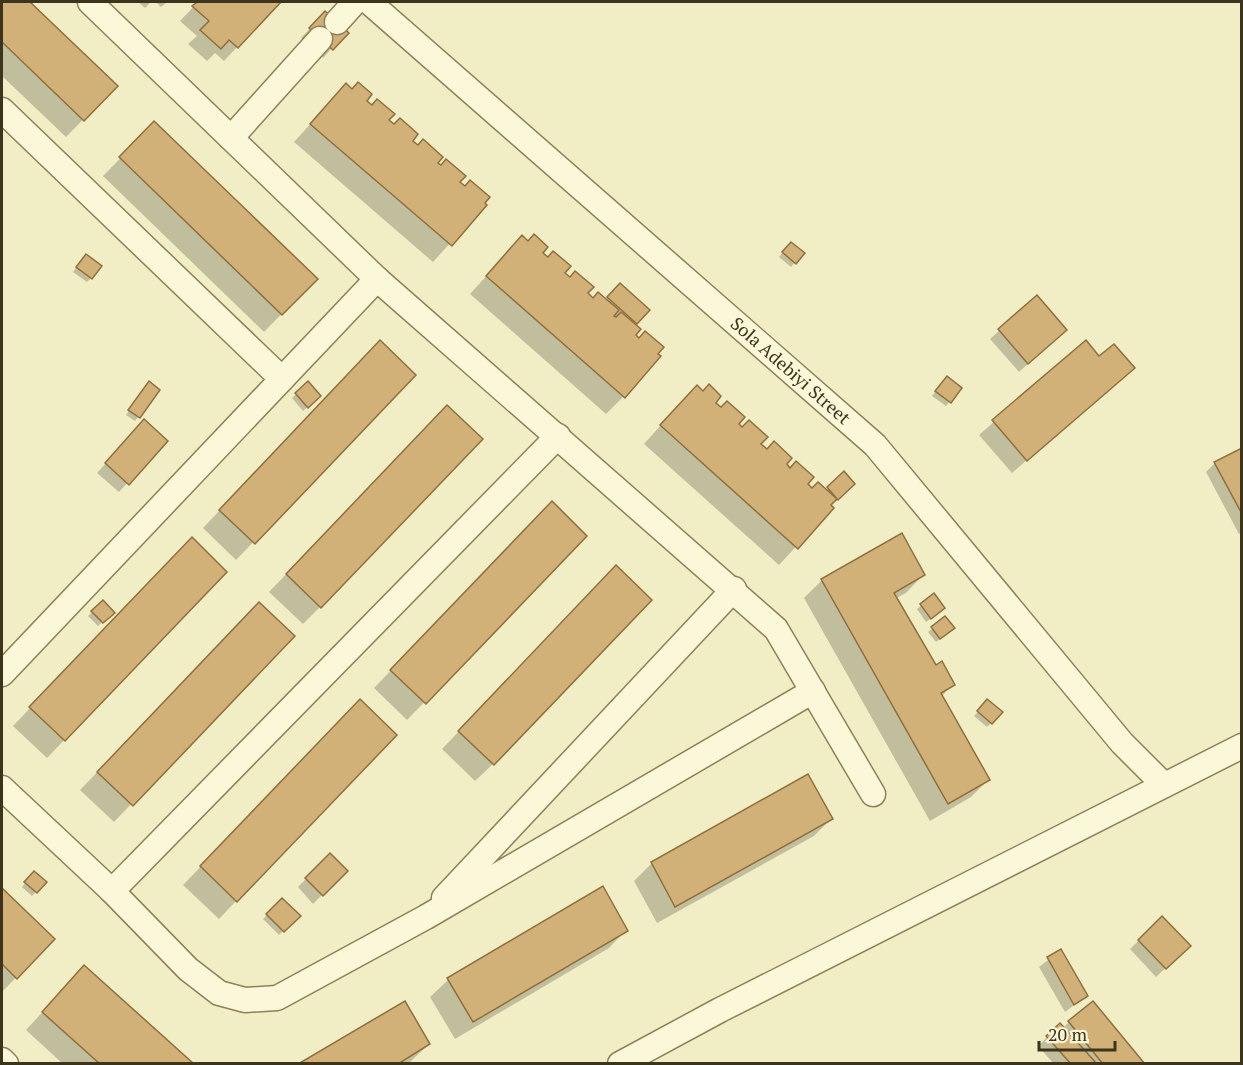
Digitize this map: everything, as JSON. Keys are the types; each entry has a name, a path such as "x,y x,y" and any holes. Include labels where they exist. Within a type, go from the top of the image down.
{"street":[{"path":"90,2 377,279 734,589 776,629 873,794"},
{"path":"231,138 355,2"},
{"name":"Sola Adebiyi Street","path":"369,2 875,445 1122,743 1164,785"},
{"path":"2,110 282,379"},
{"path":"2,674 377,279"},
{"path":"112,891 558,436"},
{"path":"426,917 734,589"},
{"path":"2,788 112,891 188,969 219,993 246,1000 277,998 426,917 813,692"},
{"path":"620,1064 720,1010 1242,746"},
{"path":"2,1060 6,1064"}],"building":[{"path":"2,2 30,2 118,86 84,121 2,42"},
{"path":"197,2 281,2 238,48 229,40 221,49 200,30 209,21 192,6"},
{"path":"325,11 349,33 333,50 309,28"},
{"path":"358,82 372,94 367,101 372,105 377,99 395,114 389,120 394,124 400,118 418,134 413,141 418,145 423,139 443,157 438,163 441,165 446,159 466,176 460,182 465,186 470,180 490,197 485,203 487,205 452,246 310,124 346,83 352,89"},
{"path":"154,121 318,279 282,315 119,157"},
{"path":"534,234 548,247 543,253 548,257 553,251 571,266 565,273 570,277 575,271 594,287 588,293 593,298 598,292 619,310 614,316 616,317 621,312 641,329 636,335 639,338 645,331 664,347 658,354 661,356 625,398 486,276 522,235 528,241"},
{"path":"791,242 805,253 796,264 782,252"},
{"path":"86,254 102,266 92,279 76,267"},
{"path":"620,283 650,310 637,324 607,297"},
{"path":"1037,295 1067,330 1028,364 998,329"},
{"path":"380,340 416,375 255,544 219,510"},
{"path":"1086,340 1099,356 1114,344 1135,368 1027,461 992,420"},
{"path":"947,376 962,388 951,403 935,391"},
{"path":"149,381 160,390 140,418 128,410"},
{"path":"308,381 321,396 308,408 295,393"},
{"path":"709,384 721,396 716,403 721,407 727,401 745,417 739,424 742,427 749,420 768,437 761,444 767,449 774,441 792,458 787,464 790,468 796,461 814,477 808,484 812,488 818,482 837,499 831,505 834,508 798,549 660,425 697,385 703,391"},
{"path":"447,405 483,439 321,608 286,574"},
{"path":"144,419 168,441 129,485 105,463"},
{"path":"1242,448 1242,514 1214,462"},
{"path":"844,471 855,484 838,500 827,487"},
{"path":"552,501 587,536 426,704 390,670"},
{"path":"902,533 925,575 894,593 936,665 942,661 955,685 941,693 990,780 948,804 821,579"},
{"path":"192,537 227,572 65,741 29,707"},
{"path":"616,565 652,600 494,765 458,731"},
{"path":"934,593 945,608 931,619 920,604"},
{"path":"103,600 115,613 103,623 91,611"},
{"path":"259,602 295,636 133,806 97,772"},
{"path":"945,616 955,628 940,639 931,627"},
{"path":"360,699 397,735 237,902 200,866"},
{"path":"987,699 1003,712 992,724 977,711"},
{"path":"808,774 833,819 675,907 651,862"},
{"path":"330,853 348,871 323,896 305,878"},
{"path":"34,871 47,882 37,893 24,882"},
{"path":"603,886 628,931 473,1022 447,978"},
{"path":"2,888 55,939 17,979 2,964"},
{"path":"282,898 301,916 284,932 266,914"},
{"path":"1162,916 1191,946 1166,969 1138,940"},
{"path":"1061,949 1088,996 1074,1005 1047,957"},
{"path":"84,965 194,1064 100,1064 42,1012"},
{"path":"405,1001 430,1044 398,1064 298,1064"},
{"path":"1093,1001 1145,1064 1103,1064 1068,1021"},
{"path":"1060,1023 1097,1064 1071,1064 1046,1036"}]}
